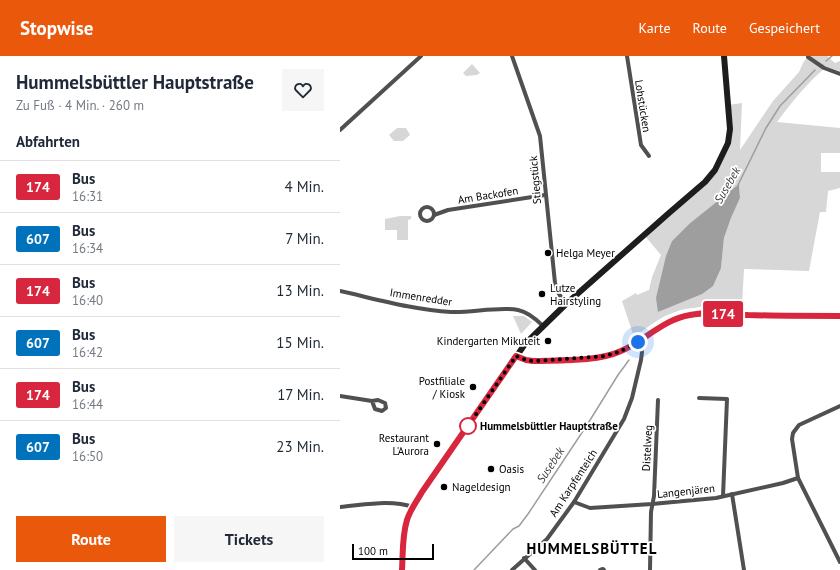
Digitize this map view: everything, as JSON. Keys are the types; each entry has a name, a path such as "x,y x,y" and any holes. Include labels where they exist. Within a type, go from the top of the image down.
{"main road":[{"path":"402,570 404,534 407,519 413,506 525,344 566,304 705,182 715,170 728,143 730,129 724,56"}],"street":[{"path":"340,130 421,56"},
{"name":"Stiegstück","path":"512,56 540,136 555,283 559,294 566,304"},
{"name":"Lohstücken","path":"627,56 641,146 649,156"},
{"path":"808,57 824,68 840,74"},
{"name":"Am Backofen","path":"434,214 471,206 545,195"},
{"name":"Immenredder","path":"340,291 442,311 471,312 516,309 526,312 543,326"},
{"path":"516,356 533,361 596,357 613,354 638,342 666,324 691,314 840,316"},
{"name":"Am Karpfenteich","path":"512,570 547,539 574,502 624,419 632,398 641,360 642,352 638,342"},
{"path":"340,396 372,401"},
{"path":"698,398 727,399 723,496"},
{"name":"Distelweg","path":"650,570 658,400"},
{"path":"840,406 799,425 796,428 792,439 798,478 840,562"},
{"name":"Langenjären","path":"574,502 590,508 652,504 723,496 783,483 798,478"},
{"path":"732,494 744,570"},
{"path":"340,507 374,503 403,503 413,506"},
{"path":"524,558 535,570"},
{"path":"600,570 604,570"}],"shaded area":[{"path":"808,56 827,56 835,63 840,61 840,71 826,67 800,93 777,122 840,128 840,153 821,153 821,172 840,172 840,188 828,191 826,212 820,212 809,271 744,269 742,305 709,304 702,307 682,310 660,319 634,337 622,301 636,293 637,295 649,290 652,277 661,255 645,236 716,171 729,143 728,105 742,103 740,150 773,101 799,72","holes":["739,185 740,198 724,238 721,268 678,303 658,312 672,241 689,224"]},
{"path":"472,64 480,73 477,75 466,76 463,73"},
{"path":"397,128 406,128 410,135 403,141 394,141 389,135"},
{"path":"739,184 740,198 724,238 721,268 713,286 702,294 658,312 656,298 666,256 672,241 689,224"},
{"path":"400,216 411,216 411,219 408,220 408,240 397,240 397,230 385,230 385,219"},
{"path":"513,316 524,316 532,322 521,334"}],"waterway":[{"name":"Susebek","path":"826,61 832,56"},
{"name":"Susebek","path":"738,185 766,128 780,106 815,70"},
{"name":"Susebek","path":"474,570 513,529 519,526 528,514 629,360"}],"bus line":[{"name":"174","path":"402,570 404,534 407,519 413,506 516,356 533,361 605,356 630,347 666,324 691,314 840,316"}],"place":[{"name":"Helga Meyer","path":"548,253"},
{"name":"Lutze Hairstyling","path":"542,294"},
{"name":"Kindergarten Mikuteit","path":"548,341"},
{"name":"Postfiliale / Kiosk","path":"473,387"},
{"name":"Hummelsbüttler Hauptstraße","path":"468,426"},
{"name":"Restaurant L'Aurora","path":"437,444"},
{"name":"Oasis","path":"491,469"},
{"name":"Nageldesign","path":"444,487"}],"district":[{"name":"HUMMELSBÜTTEL","path":"592,548"}],"route":[{"path":"468,426 516,356 533,361 605,356 619,352 638,342"}]}
